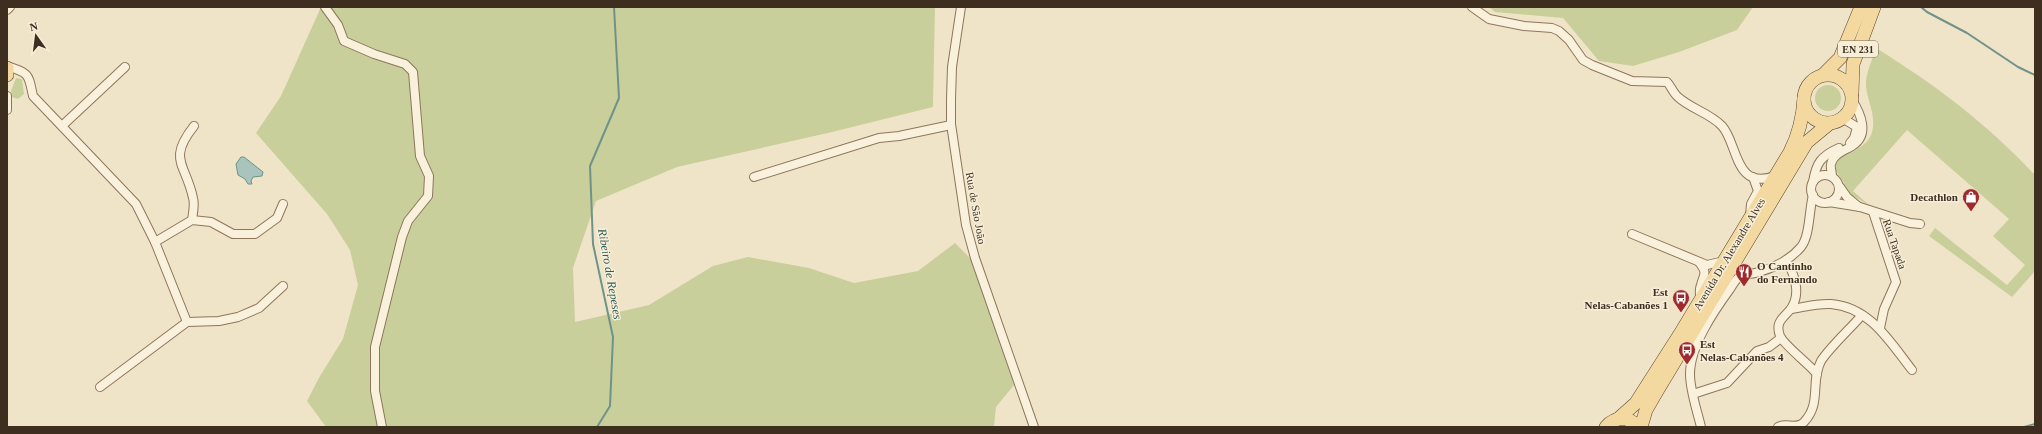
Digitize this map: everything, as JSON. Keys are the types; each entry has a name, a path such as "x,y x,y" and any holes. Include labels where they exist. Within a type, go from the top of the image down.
{"main road":[{"name":"EN 231","path":"1804,98 1810,84 1824,75 1840,58 1861,7"},
{"name":"EN 231","path":"1836,120 1851,107 1853,64 1874,7"},
{"path":"7,67 7,75"},
{"path":"1824,75 1831,75 1844,80 1852,96"},
{"path":"1804,98 1809,113 1822,122 1836,120"},
{"name":"Avenida Dr. Alexandre Alves","path":"1640,427 1650,404 1724,280 1730,261 1750,219 1776,176 1798,135 1803,118 1804,98"},
{"name":"Avenida Dr. Alexandre Alves","path":"1618,419 1636,402 1700,301 1730,261 1806,142 1836,120"},
{"name":"EN 231","path":"1606,427 1612,420 1618,419 1629,420 1640,427"}],"street":[{"path":"7,10 10,7"},
{"path":"325,7 338,25 344,41 374,54 405,64 413,72 420,156 429,176 428,196 408,221 402,237 375,348 375,391 382,427"},
{"name":"Rua de São João","path":"961,7 952,67 951,125 966,225 975,258 1034,427"},
{"path":"1472,7 1489,19 1524,26 1552,28 1559,31 1569,40 1583,60 1632,81 1667,82 1678,97 1716,120 1724,128 1738,162 1753,177 1758,191 1751,204 1750,219"},
{"path":"7,67 26,74 32,83 33,96 110,178 128,193 136,204 155,242 187,322"},
{"path":"62,126 125,67"},
{"path":"7,80 15,74 26,74"},
{"path":"7,96 7,110"},
{"path":"1813,195 1819,201 1829,202 1837,197 1840,187 1832,176 1831,164 1836,155 1854,146 1860,138 1862,131 1863,121 1852,96"},
{"path":"1724,280 1732,277 1761,272 1786,260 1800,248 1806,239 1816,167 1823,158 1850,144 1854,138 1857,127 1836,120"},
{"path":"754,176 879,138 899,136 951,125"},
{"path":"192,220 194,199 179,162 183,140 194,126"},
{"path":"1753,177 1763,180 1776,176"},
{"path":"1813,182 1819,176 1832,176"},
{"name":"Rua Tapada","path":"1840,187 1847,196 1860,207"},
{"name":"Rua Tapada","path":"1829,202 1860,207 1910,223 1920,224"},
{"path":"155,242 192,220 211,222 233,234 255,234 277,218 283,204"},
{"name":"Rua Tapada","path":"1873,212 1896,282 1884,309 1880,328"},
{"path":"1632,234 1707,265 1730,261 1739,277"},
{"path":"1786,260 1795,274 1796,295 1791,309 1782,317 1778,329 1780,338 1809,365 1816,374"},
{"path":"1699,262 1705,272 1705,277 1700,285 1700,301"},
{"path":"1703,427 1693,394 1690,373 1695,352 1715,310 1739,277"},
{"path":"100,387 187,322 219,321 238,317 259,308 283,286"},
{"path":"1791,309 1830,304 1845,306 1862,315 1880,328 1912,370"},
{"path":"1778,427 1782,425 1797,427 1803,423 1812,411 1815,401 1816,374 1822,361 1862,315"},
{"path":"1693,394 1727,383 1757,351 1769,347 1780,338"}],"green space":[{"path":"321,7 935,7 933,107 828,133 677,167 596,201 573,268 575,322 649,305 713,266 748,257 809,268 854,283 918,271 955,243 976,264 1019,379 996,407 994,427 326,427 307,401 320,376 343,339 358,285 350,250 327,214 256,133 281,96"},
{"path":"1489,7 1753,7 1737,30 1679,52 1633,66 1599,61 1563,18 1495,12"},
{"path":"1876,48 1960,106 2017,156 2035,175 2035,271 2012,297 1929,236 1935,228 2007,285 2025,265 1993,236 2009,219 1907,130 1853,191 1869,205 1853,196 1844,187 1844,183 1836,171 1836,160 1860,148 1870,138 1872,131 1872,112 1866,82"},
{"path":"16,78 22,79 24,94 18,99 12,97 11,91"},
{"path":"1828,85 1837,89 1841,98 1837,107 1828,111 1819,107 1815,98 1819,89"}],"water":[{"path":"241,157 244,157 263,172 262,176 253,177 251,181 252,184 248,184 245,179 238,175 236,164"}],"waterway":[{"name":"Ribeiro de Repeses","path":"597,427 610,406 613,337 593,244 590,166 619,98 614,7"},
{"path":"1921,7 1927,12 1967,33 2018,67 2035,75"},
{"path":"2024,427 2035,424"}],"place":[{"name":"Decathlon","path":"1971,212"},
{"name":"O Cantinho do Fernando","path":"1744,287"},
{"name":"Est Nelas-Cabanões 1","path":"1681,313"},
{"name":"Est Nelas-Cabanões 4","path":"1687,365"}]}
